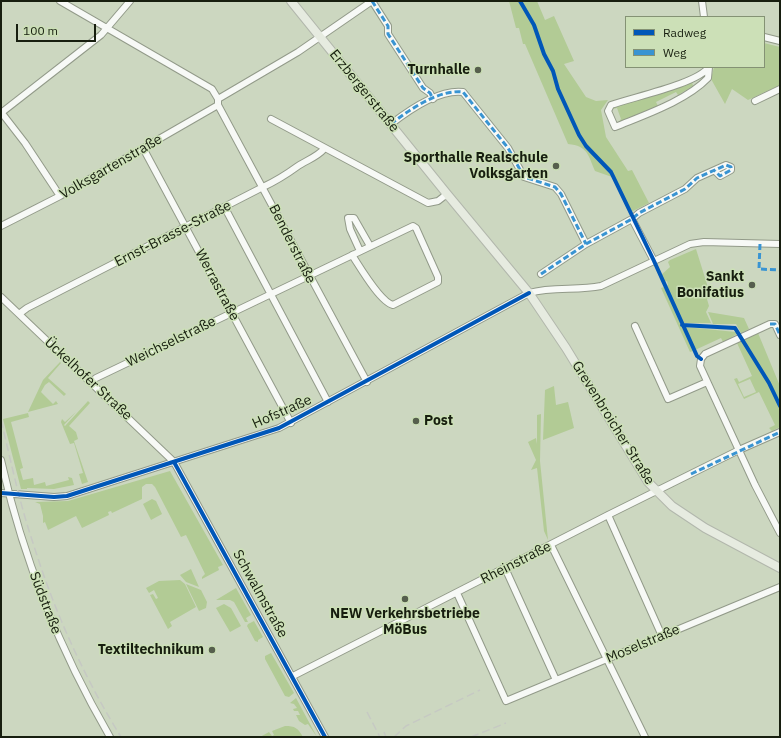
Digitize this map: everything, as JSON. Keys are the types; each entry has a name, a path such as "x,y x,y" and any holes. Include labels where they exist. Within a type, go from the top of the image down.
{"main road":[{"name":"Erzbergerstraße","path":"291,1 529,293"},
{"name":"Grevenbroicher Straße","path":"529,293 566,348 648,482 657,492 672,506 705,528 780,568"}],"street":[{"name":"Benderstraße","path":"60,1 212,89 308,275 367,382"},
{"path":"60,196 32,153 1,112 109,28 130,1"},
{"path":"372,1 388,26 388,34 423,88 430,93 433,99"},
{"name":"Volksgartenstraße","path":"1,226 60,196 143,148 320,37 372,1"},
{"path":"702,1 704,16"},
{"path":"765,37 780,41"},
{"path":"708,68 705,73 684,82 611,105 608,111 615,128 653,111 698,86 708,78 709,68"},
{"path":"694,78 698,86"},
{"path":"755,101 780,89"},
{"path":"391,124 413,107 433,99 463,92 508,148 524,177 555,187 565,200 586,244"},
{"path":"271,119 324,149 428,203 438,201 447,194"},
{"name":"Werrastraße","path":"143,148 291,422"},
{"name":"Ernst-Brasse-Straße","path":"19,314 27,308 225,208 320,154 324,149"},
{"path":"541,274 586,244 632,219 639,213 685,189 697,178 715,171"},
{"path":"225,208 328,402"},
{"path":"360,251 350,229 348,218 354,218 370,246"},
{"path":"632,219 654,261"},
{"name":"Weichselstraße","path":"91,382 96,378 231,312 413,226 416,228 438,277 438,282 393,305 389,304 377,291 352,255"},
{"name":"Hofstraße","path":"1,493 54,497 68,496 272,431 367,382 529,293 544,289 585,289 601,286 690,244 704,242 780,244"},
{"name":"Ückelhofer Straße","path":"1,297 174,462"},
{"path":"780,335 775,324 770,324 704,355 700,366 780,533"},
{"path":"635,326 668,399 707,382"},
{"name":"Rheinstraße","path":"293,676 608,515 739,450 780,432"},
{"name":"Südstraße","path":"1,460 8,494 30,565 63,650 110,737"},
{"name":"Schwalmstraße","path":"174,462 293,676 325,737"},
{"path":"608,515 662,636"},
{"path":"551,545 645,737"},
{"path":"505,568 556,680"},
{"name":"Moselstraße","path":"457,593 506,701 780,587"}],"green space":[{"path":"509,1 537,1 545,20 554,16 574,61 564,64 586,97 596,101 608,100 601,110 606,137 628,171 632,170 649,203 629,213 612,177 595,171 589,156 583,149 575,145 568,144 525,44 523,44 519,28 516,28"},
{"path":"765,43 780,47 780,85 748,100 732,89 725,104 711,79 714,68 765,68"},
{"path":"692,82 693,86 678,95 676,92 656,102 658,106 618,123 621,119 617,108 613,109 613,106"},
{"path":"696,249 711,297 707,299 709,306 706,312 711,323 683,323 666,286 668,285 667,281 664,282 661,275 670,267 668,262 670,260"},
{"path":"664,287 693,351 690,352 661,288"},
{"path":"708,312 744,318 749,329 741,333 736,324 713,324"},
{"path":"685,327 736,332 737,334 723,342 721,338 695,350"},
{"path":"758,333 780,386 780,427 772,431 769,428 775,425 759,392 744,399 734,379 737,378 739,382 752,376 737,343","holes":["750,379 756,392 744,397 738,384"]},
{"path":"60,362 61,363 48,378 66,394 64,396 49,382 45,385 41,392 53,404 56,401 58,404 28,412 43,380"},
{"path":"554,386 556,405 568,402 574,428 543,440 545,390"},
{"path":"88,401 90,403 69,426 76,432 78,439 74,441 88,482 82,484 79,474 83,473 74,443 70,444 61,422 62,419 65,422 76,412 64,425 65,426"},
{"path":"28,413 29,417 11,422 23,468 20,469 23,480 33,478 34,485 45,482 46,486 69,480 68,477 72,478 74,485 54,489 21,489 3,419"},
{"path":"541,414 540,461 548,540 544,531 537,468 531,470 536,460 528,442 536,438 537,444 537,415"},
{"path":"170,471 223,565 218,567 219,570 202,579 205,574 186,535 181,537 152,484 146,484 142,487 142,499 112,513 111,511 108,512 109,515 82,528 76,516 48,530 45,522 43,523 40,504 35,502 68,501"},
{"path":"152,499 156,501 162,514 151,520 143,504"},
{"path":"191,569 199,587 186,582 180,575"},
{"path":"180,580 185,584 196,607 170,622 172,626 168,629 150,595 153,594 156,599 158,598 154,590 149,593 146,588 159,581"},
{"path":"186,584 201,590 207,602 206,608 199,611"},
{"path":"236,588 251,615 246,618 248,622 245,622 234,602 230,600 216,600"},
{"path":"224,604 231,608 241,626 230,632 216,608"},
{"path":"254,621 263,637 258,640 258,642 255,641 247,626"},
{"path":"271,653 294,693 289,697 285,696 265,659 265,656"},
{"path":"296,698 317,737 308,724 305,725 299,721 296,715 300,715 298,711 294,711 293,709 297,708 294,704 290,703"},
{"path":"285,726 296,728 303,737 260,737 269,732 272,736 274,735 272,731"}],"railway":[{"path":"1,420 24,515 51,596 83,668 121,737"},
{"path":"394,737 406,726 480,690"},
{"path":"367,712 380,737"},
{"path":"471,737 506,723"},
{"path":"384,732 386,737"}],"marked path":[{"path":"372,1 388,26 388,34 423,88 430,93 433,99"},
{"path":"391,124 415,107 434,97 454,92 463,92 508,148 524,177 555,187 561,194 586,244"},
{"path":"541,274 586,244 632,219 639,213 685,189 697,178 726,165 731,167 731,170 720,176 715,171"},
{"path":"760,244 759,269 780,270"},
{"path":"770,324 775,324 780,335"},
{"path":"691,474 780,432"}],"cycle path":[{"path":"520,1 534,25 544,54 553,71 558,89 579,135 586,146 611,172 654,261 697,356 701,359"},
{"path":"1,493 54,497 67,496 279,428 529,293"},
{"path":"682,325 735,328 769,383 780,406"},
{"path":"174,462 325,737"}],"place":[{"name":"Turnhalle","path":"478,70"},
{"name":"Sporthalle Realschule Volksgarten","path":"556,166"},
{"name":"Sankt Bonifatius","path":"752,285"},
{"name":"Post","path":"416,421"},
{"name":"NEW Verkehrsbetriebe MöBus","path":"405,599"},
{"name":"Textiltechnikum","path":"212,650"}]}
